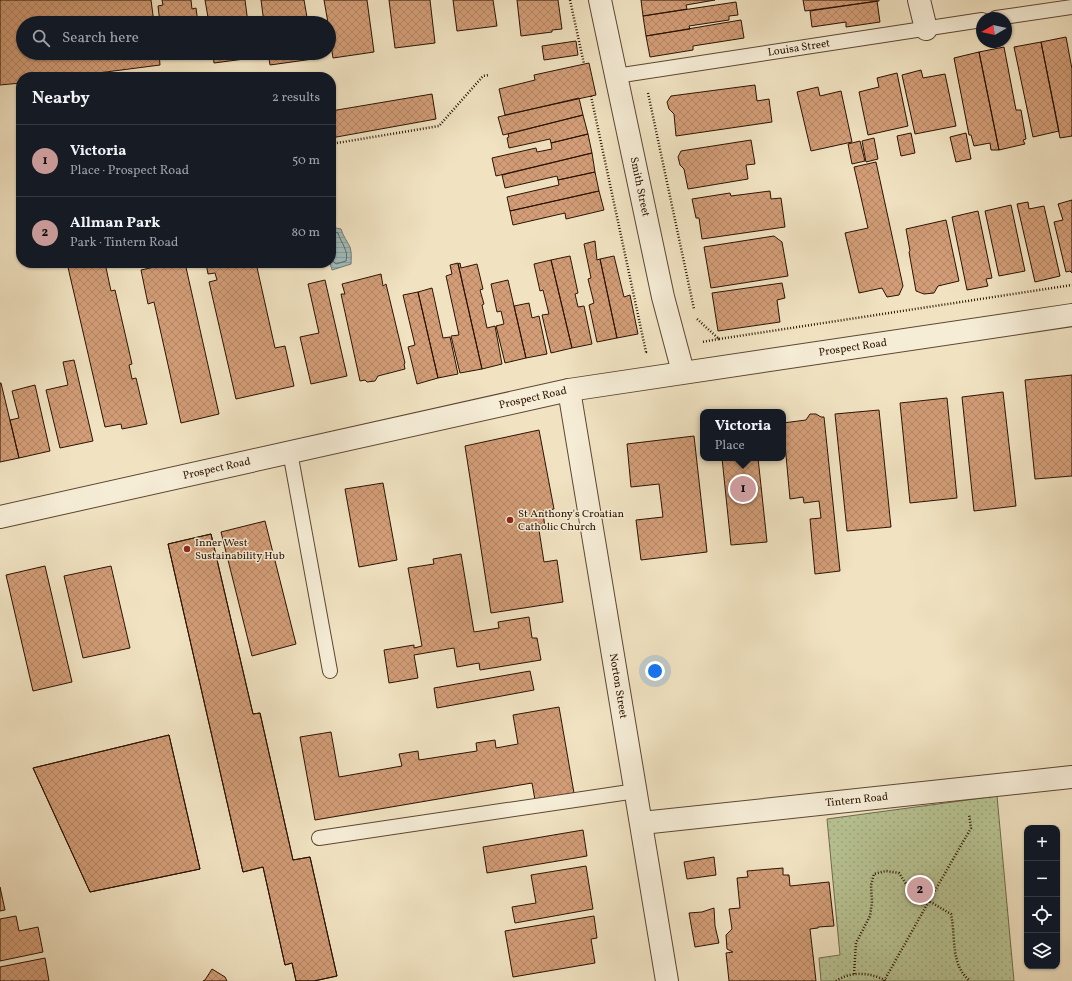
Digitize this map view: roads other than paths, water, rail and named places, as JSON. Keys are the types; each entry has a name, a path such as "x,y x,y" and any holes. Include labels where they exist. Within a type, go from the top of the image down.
{"street":[{"name":"Smith Street","path":"600,0 663,297 683,372"},
{"path":"919,0 926,29"},
{"name":"Prospect Road","path":"0,517 569,390 1072,315"},
{"name":"Norton Street","path":"569,390 667,981"},
{"name":"Tintern Road","path":"642,823 1072,777"}],"lane":[{"path":"1012,16 1072,7"},
{"name":"Louisa Street","path":"616,76 976,21"},
{"path":"290,452 330,671"},
{"path":"319,838 636,791"}],"water":[{"path":"336,228 341,229 350,247 351,264 332,270 331,268 336,268"}],"place":[{"name":"Victoria","path":"743,489"},
{"name":"St Anthony's Croatian Catholic Church","path":"510,520"},
{"name":"Inner West Sustainability Hub","path":"187,549"},
{"name":"Allman Park","path":"920,890"}]}
